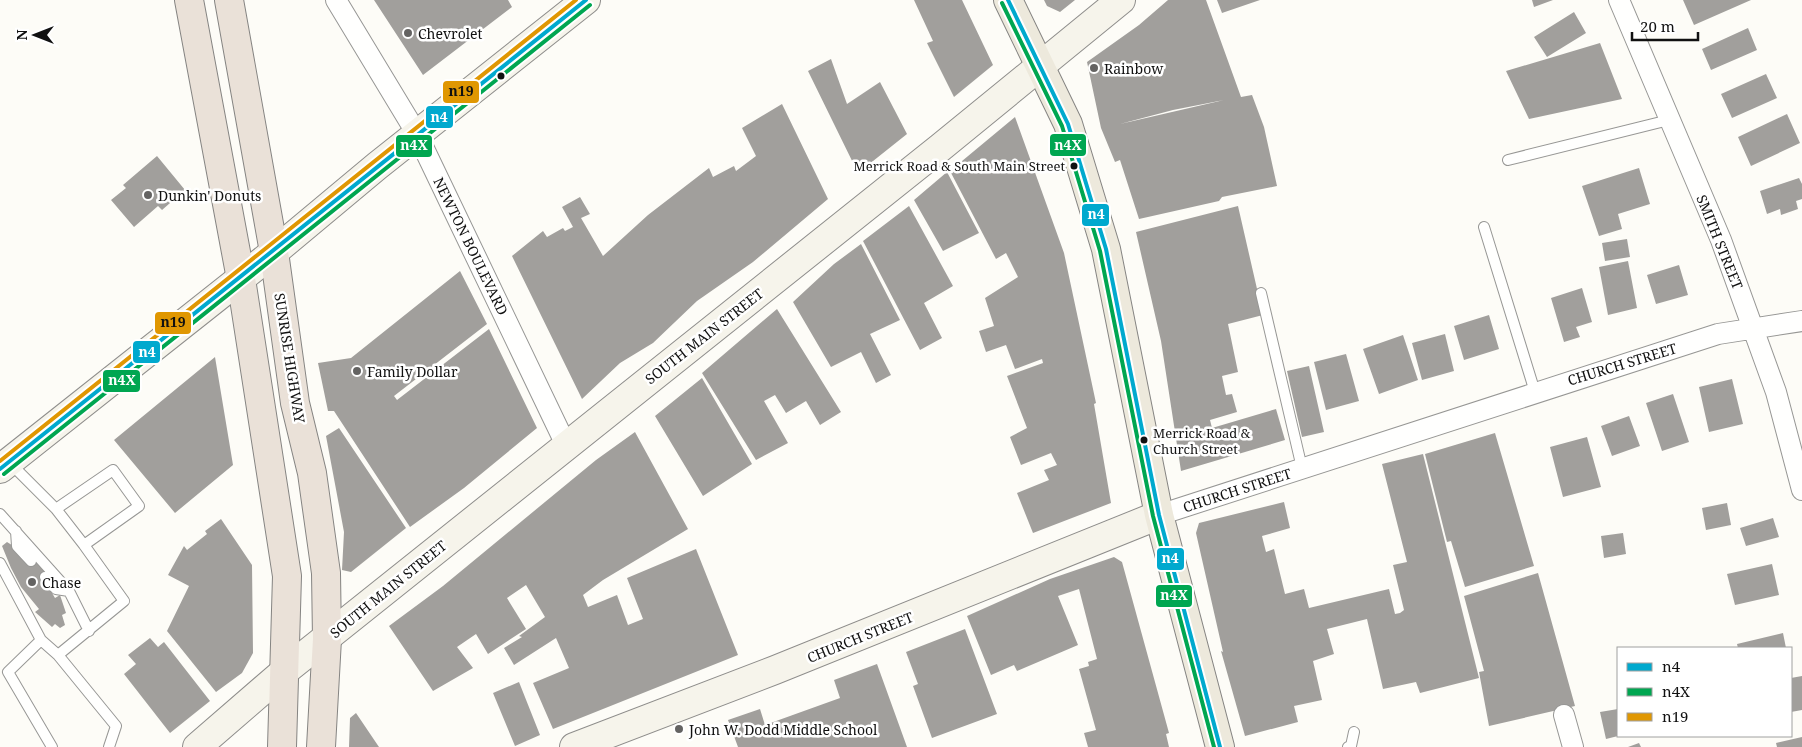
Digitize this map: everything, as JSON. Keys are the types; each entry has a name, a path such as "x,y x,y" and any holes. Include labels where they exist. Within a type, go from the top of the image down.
{"highway":[{"path":"189,0 241,279 287,576 286,670 282,747"},
{"name":"SUNRISE HIGHWAY","path":"229,0 274,252 294,402 312,473 326,573 327,639 322,747"}],"main road":[{"path":"1008,0 1068,124 1106,250 1159,515 1220,747"}],"street":[{"name":"NEWTON BOULEVARD","path":"336,0 417,134 566,445"},
{"path":"4,466 241,279 417,134 586,0"},
{"name":"SOUTH MAIN STREET","path":"196,747 286,670 1040,68 1121,0"},
{"name":"SMITH STREET","path":"1619,0 1721,240 1776,392 1802,490"},
{"name":"CHURCH STREET","path":"574,747 784,667 1159,515 1718,334 1754,330 1802,321"},
{"path":"1564,715 1574,747"}],"lane":[{"path":"1508,160 1669,120"},
{"path":"1484,227 1535,392"},
{"path":"1261,293 1302,468"},
{"path":"4,466 56,509 124,601 58,655"},
{"path":"56,509 113,470 139,506 84,545"},
{"path":"0,514 68,590 89,631"},
{"path":"16,531 18,546 31,561"},
{"path":"0,563 41,640 58,655 116,726 109,747"},
{"path":"45,577 56,589 68,590"},
{"path":"41,640 8,672 52,747"},
{"path":"1348,747 1351,746 1354,732"}],"building":[{"path":"374,0 508,0 512,7 423,75"},
{"path":"914,0 962,0 993,65 954,97 927,43 933,41"},
{"path":"1044,0 1075,0 1060,12 1047,6"},
{"path":"1168,0 1206,0 1241,97 1252,95 1264,127 1277,186 1222,197 1219,201 1139,219 1120,160 1115,162 1101,128 1087,62 1139,25","holes":["1224,100 1120,124 1173,110"]},
{"path":"1217,0 1260,0 1222,13"},
{"path":"1532,0 1553,0 1534,7"},
{"path":"1683,0 1751,0 1694,25"},
{"path":"1574,12 1586,33 1547,57 1534,37"},
{"path":"1748,28 1757,50 1711,70 1702,49"},
{"path":"1600,43 1622,99 1529,119 1506,71"},
{"path":"831,59 847,104 880,82 907,134 858,173 808,71"},
{"path":"1766,74 1777,98 1732,118 1721,94"},
{"path":"782,104 828,199 753,262 697,301 653,343 620,363 582,399 512,256 543,231 547,237 563,228 565,231 573,227 562,207 580,197 590,214 581,218 603,256 648,215 709,168 713,177 734,166 736,171 756,156 742,128"},
{"path":"1787,114 1800,143 1751,166 1738,137"},
{"path":"1015,117 1064,253 1096,403 1094,404 1111,503 1033,533 1017,493 1049,480 1044,470 1057,465 1051,453 1021,465 1010,437 1027,428 1007,376 1043,363 1042,359 1015,369 1006,345 986,352 979,331 994,326 985,298 1018,277 1006,253 996,259 950,171"},
{"name":"Dunkin' Donuts","path":"157,156 185,190 162,210 158,206 134,227 111,200 126,188 123,185"},
{"path":"1639,168 1650,204 1618,214 1622,229 1599,236 1582,186"},
{"path":"947,172 979,233 943,251 914,200"},
{"path":"1799,178 1802,184 1802,199 1796,201 1798,209 1781,215 1780,209 1767,214 1760,191"},
{"path":"909,206 953,286 924,303 942,338 920,350 863,241"},
{"path":"1238,206 1263,315 1228,324 1238,372 1222,376 1226,395 1232,394 1237,412 1210,420 1212,428 1276,409 1285,440 1181,471 1161,341 1136,232"},
{"path":"1627,239 1630,257 1605,261 1602,243"},
{"path":"861,244 900,320 870,334 891,375 876,383 861,352 831,367 793,302 834,264"},
{"path":"1628,261 1637,308 1608,315 1599,267"},
{"path":"1679,265 1688,295 1656,304 1647,275"},
{"path":"460,271 487,324 394,396 397,400 489,329 537,428 464,488 410,527 334,411 328,411 318,363 351,358"},
{"path":"1582,288 1592,322 1576,327 1580,337 1564,342 1551,298"},
{"path":"777,309 841,412 820,425 806,401 786,413 775,395 764,401 788,443 756,460 702,373"},
{"path":"1489,315 1499,349 1464,360 1454,326"},
{"path":"1445,334 1454,371 1422,380 1412,343"},
{"path":"1403,335 1418,380 1379,394 1363,349"},
{"path":"1346,354 1359,401 1326,410 1314,362"},
{"path":"215,357 233,465 175,513 114,440"},
{"path":"1309,366 1324,432 1302,437 1287,371"},
{"path":"702,378 752,464 703,496 655,416"},
{"path":"1732,379 1743,424 1709,432 1699,387"},
{"path":"1673,394 1689,442 1662,451 1646,403"},
{"path":"1629,416 1640,446 1612,456 1601,426"},
{"path":"339,428 406,528 351,572 342,570 344,532 326,436"},
{"path":"635,432 688,529 603,580 583,595 588,607 617,595 628,625 643,619 627,578 696,549 738,655 553,729 533,683 569,668 556,638 514,665 504,648 522,637 519,636 545,617 526,585 507,598 526,629 488,654 476,634 457,647 473,668 433,691 389,626 443,586 596,460"},
{"path":"1495,433 1534,566 1465,587 1451,541 1447,542 1425,454"},
{"path":"1587,437 1601,487 1563,497 1550,447"},
{"path":"1423,454 1479,678 1420,693 1416,682 1383,689 1367,619 1327,629 1334,654 1313,661 1322,700 1294,706 1298,722 1245,736 1221,651 1223,652 1196,533 1199,523 1284,502 1290,528 1262,536 1266,552 1274,549 1285,594 1304,589 1309,608 1389,589 1395,614 1400,613 1404,610 1393,565 1407,562 1382,464"},
{"path":"1727,503 1731,525 1706,530 1702,508"},
{"path":"1773,518 1779,537 1746,546 1740,528"},
{"path":"221,519 252,565 253,653 242,673 216,692 167,631 189,586 168,575 184,546 187,550 207,534 205,531"},
{"path":"1623,533 1626,554 1604,558 1601,536"},
{"name":"Chase","path":"7,542 34,559 47,575 43,578 55,598 60,595 66,613 62,615 65,625 60,628 55,624 52,627 35,612 39,609 21,587 2,546"},
{"path":"1114,557 1122,562 1169,733 1166,734 1169,747 1088,747 1084,733 1096,730 1079,669 1089,666 1088,662 1097,659 1079,589 1058,596 1078,645 1017,671 1014,665 991,675 967,616 1050,579"},
{"path":"1772,564 1779,595 1735,605 1727,574"},
{"path":"1538,573 1575,706 1489,726 1479,672 1484,671 1464,596"},
{"path":"965,629 997,714 932,738 913,686 918,684 906,652"},
{"path":"1783,633 1786,647 1738,647 1737,644"},
{"path":"150,638 158,647 164,642 210,701 170,733 124,674 136,664 128,655"},
{"path":"877,664 907,747 738,747 728,720 760,709 765,725 840,698 834,680"},
{"path":"1802,676 1802,710 1792,712 1792,678"},
{"path":"519,682 540,735 515,746 493,693"},
{"path":"1617,709 1617,736 1606,739 1600,712"},
{"path":"356,713 379,747 349,747 350,718"},
{"path":"1802,737 1802,747 1777,747 1776,743"},
{"path":"1639,743 1641,747 1628,747"}],"transit line":[{"name":"n19","path":"0,461 576,0"},
{"name":"n4","path":"0,469 586,0"},
{"name":"n4","path":"1008,0 1068,124 1106,249 1159,515 1220,747"},
{"name":"n4X","path":"1002,3 1062,126 1100,251 1153,516 1214,747"},
{"name":"n4X","path":"4,474 590,5"}],"place":[{"name":"Chevrolet","path":"408,33"},
{"name":"Rainbow","path":"1094,68"},
{"name":"Merrick Road & South Main Street","path":"1074,166"},
{"name":"Dunkin' Donuts","path":"148,195"},
{"name":"Family Dollar","path":"357,371"},
{"name":"Merrick Road & Church Street","path":"1144,440"},
{"name":"Chase","path":"32,582"},
{"name":"John W. Dodd Middle School","path":"679,729"}]}
